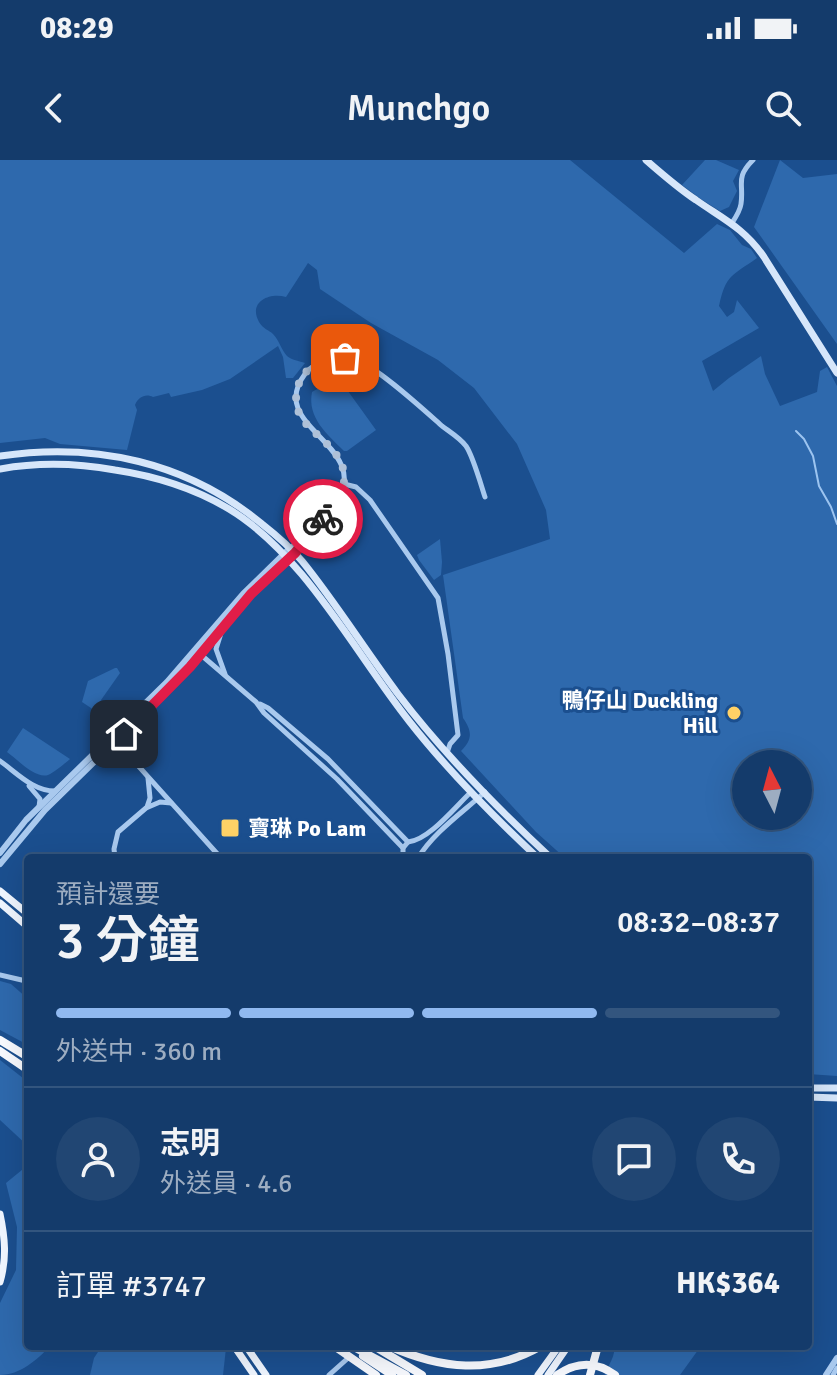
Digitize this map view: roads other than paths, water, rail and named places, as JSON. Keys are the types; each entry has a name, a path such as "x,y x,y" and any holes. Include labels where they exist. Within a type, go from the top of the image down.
{"highway":[{"path":"0,1040 24,1055"},
{"path":"0,1051 24,1067"},
{"path":"340,1350 376,1375"},
{"path":"356,1350 392,1375"},
{"path":"358,1350 406,1375"},
{"path":"381,1350 422,1375"},
{"path":"400,1350 449,1368 478,1371 504,1367 536,1350"},
{"path":"590,1375 597,1350"},
{"path":"557,1375 580,1365 599,1366 615,1375"}],"main road":[{"path":"646,160 686,194 747,234 837,373"},
{"path":"0,456 50,452 94,454 138,461 193,479 229,498 270,530 447,753 547,854"},
{"path":"0,469 49,463 135,473 164,480 230,510 289,554 407,719 444,765 534,854"},
{"path":"0,891 24,911"},
{"path":"0,903 24,924"},
{"path":"812,1088 837,1088"},
{"path":"812,1097 837,1098"},
{"path":"0,1214 5,1250 0,1282"},
{"path":"237,1350 254,1375"},
{"path":"249,1350 266,1375"},
{"path":"538,1375 556,1350"},
{"path":"548,1375 565,1350"}],"street":[{"path":"732,223 741,204 741,177 753,160"},
{"path":"0,864 45,810 222,630 251,594 336,505 344,484 343,469 338,457 303,419 296,397 309,369 322,361 345,358 368,366 466,446 485,497"},
{"path":"344,484 356,487 371,500 438,598 458,735 447,753"},
{"path":"198,653 243,594 289,554"},
{"path":"222,630 216,649 225,675"},
{"path":"198,653 256,702 264,713 339,781 403,848 404,854"},
{"path":"256,702 268,708 328,759 408,842 417,842 478,786"},
{"path":"114,739 217,854"},
{"path":"0,853 55,791 114,739"},
{"path":"0,761 41,790 55,791"},
{"path":"20,776 39,797 39,807"},
{"path":"146,808 150,798 148,778"},
{"path":"420,854 485,792"},
{"path":"115,854 118,832 146,808 160,802 171,803"},
{"path":"403,848 408,842"},
{"path":"417,842 422,850"},
{"path":"0,975 24,981"},
{"path":"826,1375 837,1358"},
{"path":"329,1375 347,1359"},
{"path":"833,1375 837,1368"}],"waterway":[{"path":"796,431 813,456 819,486 837,524"}],"place":[{"name":"鴨仔山 Duckling Hill","path":"734,713"},
{"name":"寶琳 Po Lam","path":"230,828"}]}
